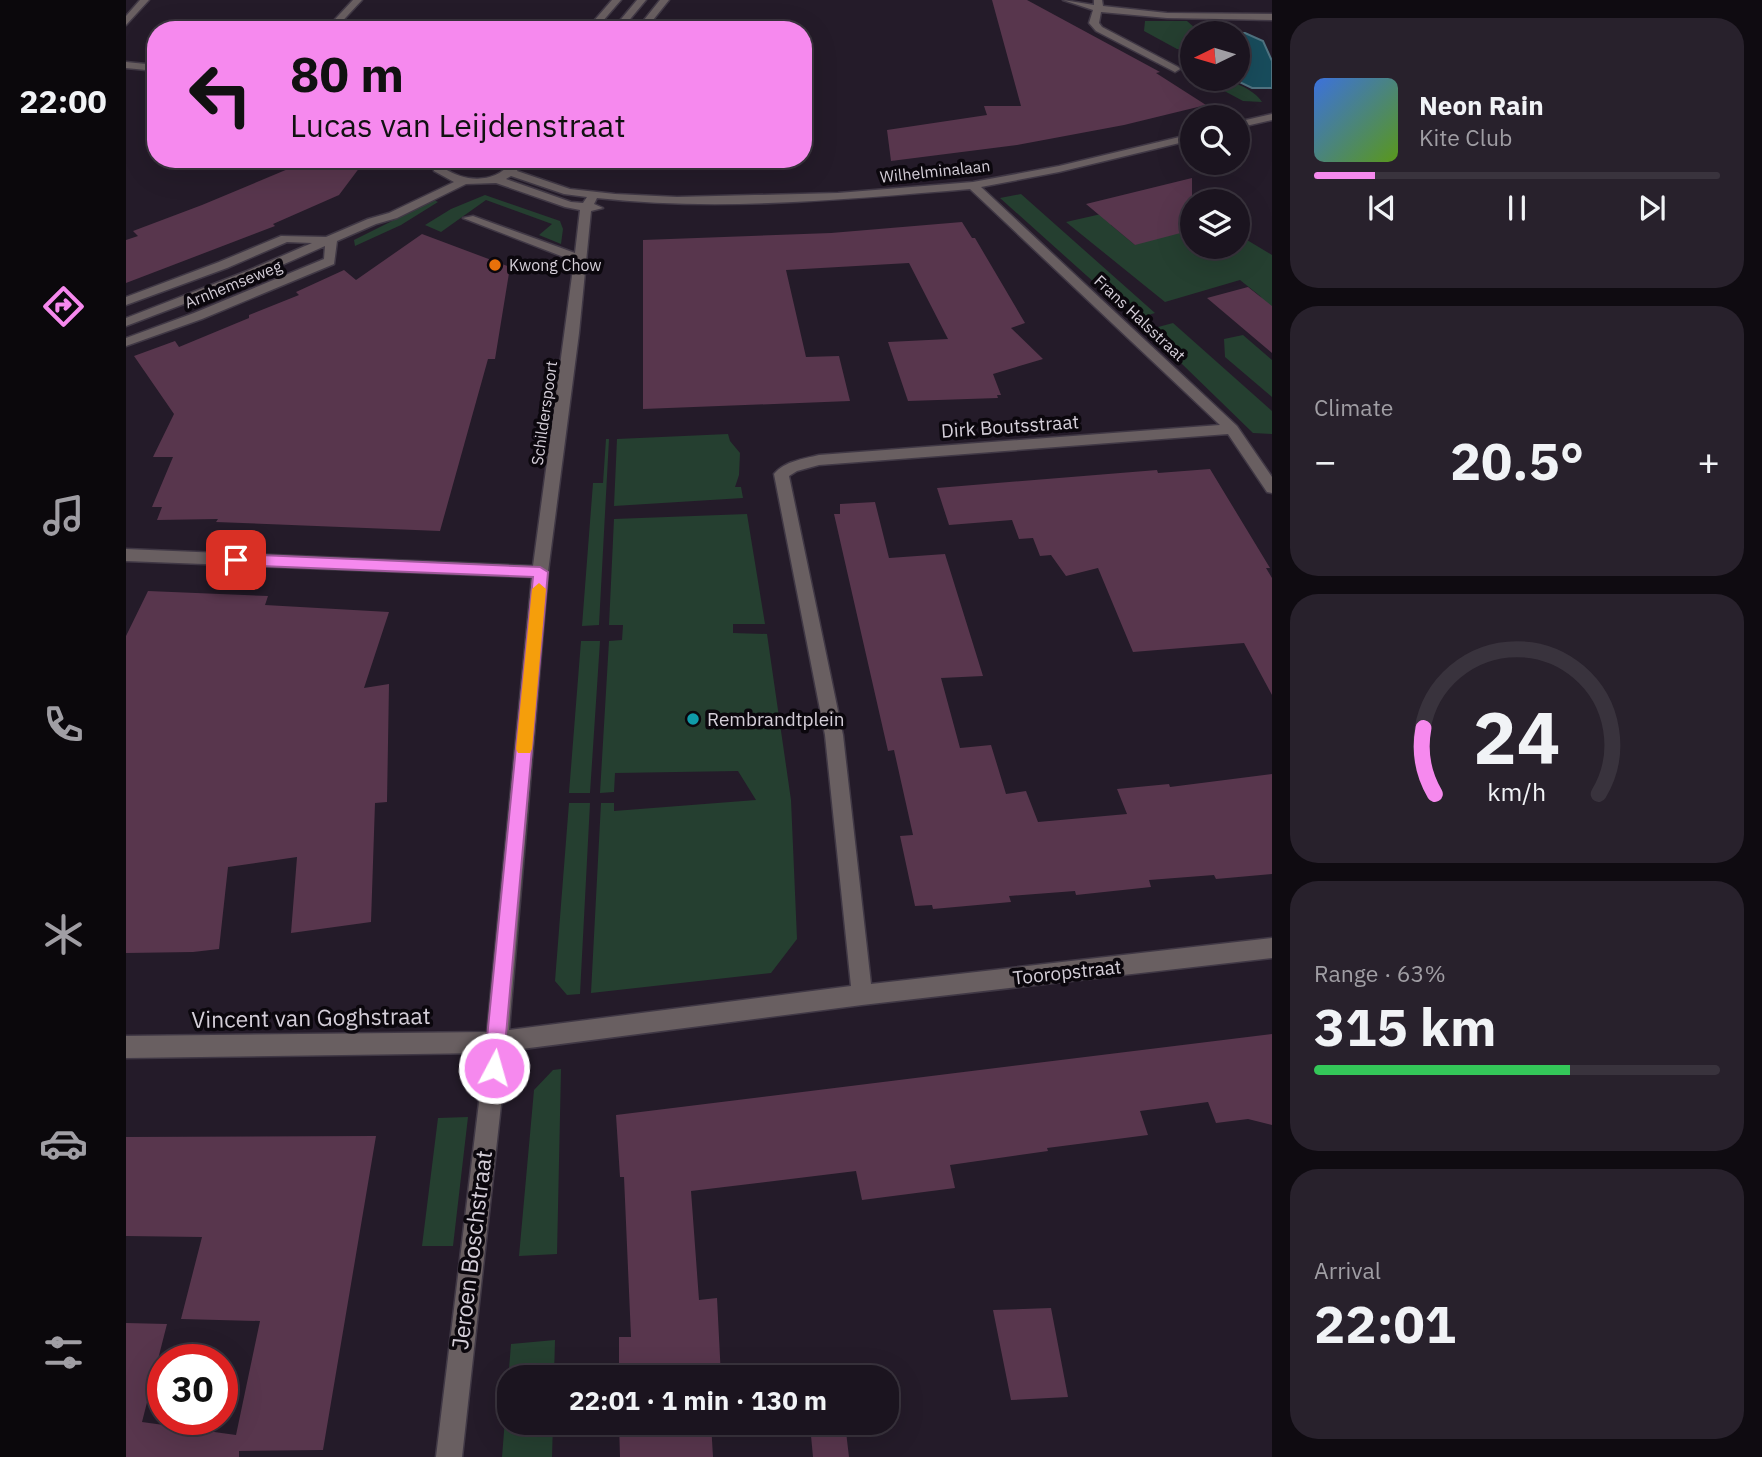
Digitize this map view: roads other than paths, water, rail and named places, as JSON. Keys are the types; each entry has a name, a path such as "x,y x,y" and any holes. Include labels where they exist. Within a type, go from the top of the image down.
{"street":[{"path":"126,22 145,0"},
{"path":"338,21 358,0"},
{"path":"598,21 617,0"},
{"path":"624,21 642,0"},
{"path":"648,21 665,0"},
{"path":"1067,0 1082,6 1099,4 1125,12 1272,17"},
{"path":"1099,4 1093,18 1099,29 1175,69"},
{"path":"126,65 147,67"},
{"path":"1250,122 1272,117"},
{"name":"Wilhelminalaan","path":"510,172 568,192 594,195 677,200 838,195 973,185 1059,169 1180,140"},
{"path":"438,168 445,176 464,181 496,178 510,172 512,168"},
{"name":"Arnhemseweg","path":"372,221 384,211 445,176"},
{"name":"Wilhelminalaan","path":"496,178 558,202 586,208 642,206 677,200"},
{"name":"Arnhemseweg","path":"126,322 372,221 393,216 464,181"},
{"name":"Frans Halsstraat","path":"973,185 1232,429 1272,488"},
{"name":"Schilderspoort","path":"540,572 573,332 586,208 594,195"},
{"path":"469,218 579,259"},
{"name":"Arnhemseweg","path":"126,301 285,239 331,240"},
{"name":"Arnhemseweg","path":"126,342 198,316 330,261 331,240"},
{"name":"Dirk Boutsstraat","path":"862,995 834,735 781,474 792,467 819,460 1232,429"},
{"path":"126,555 540,572 496,1042 862,995"},
{"name":"Tooropstraat","path":"862,995 1272,948"},
{"name":"Vincent van Goghstraat","path":"126,1047 496,1042"},
{"name":"Jeroen Boschstraat","path":"449,1457 496,1042"}],"water":[{"path":"1250,35 1263,41 1272,61 1272,88 1252,88"}],"place":[{"name":"Kwong Chow","path":"495,265"},
{"name":"Rembrandtplein","path":"693,719"}]}
